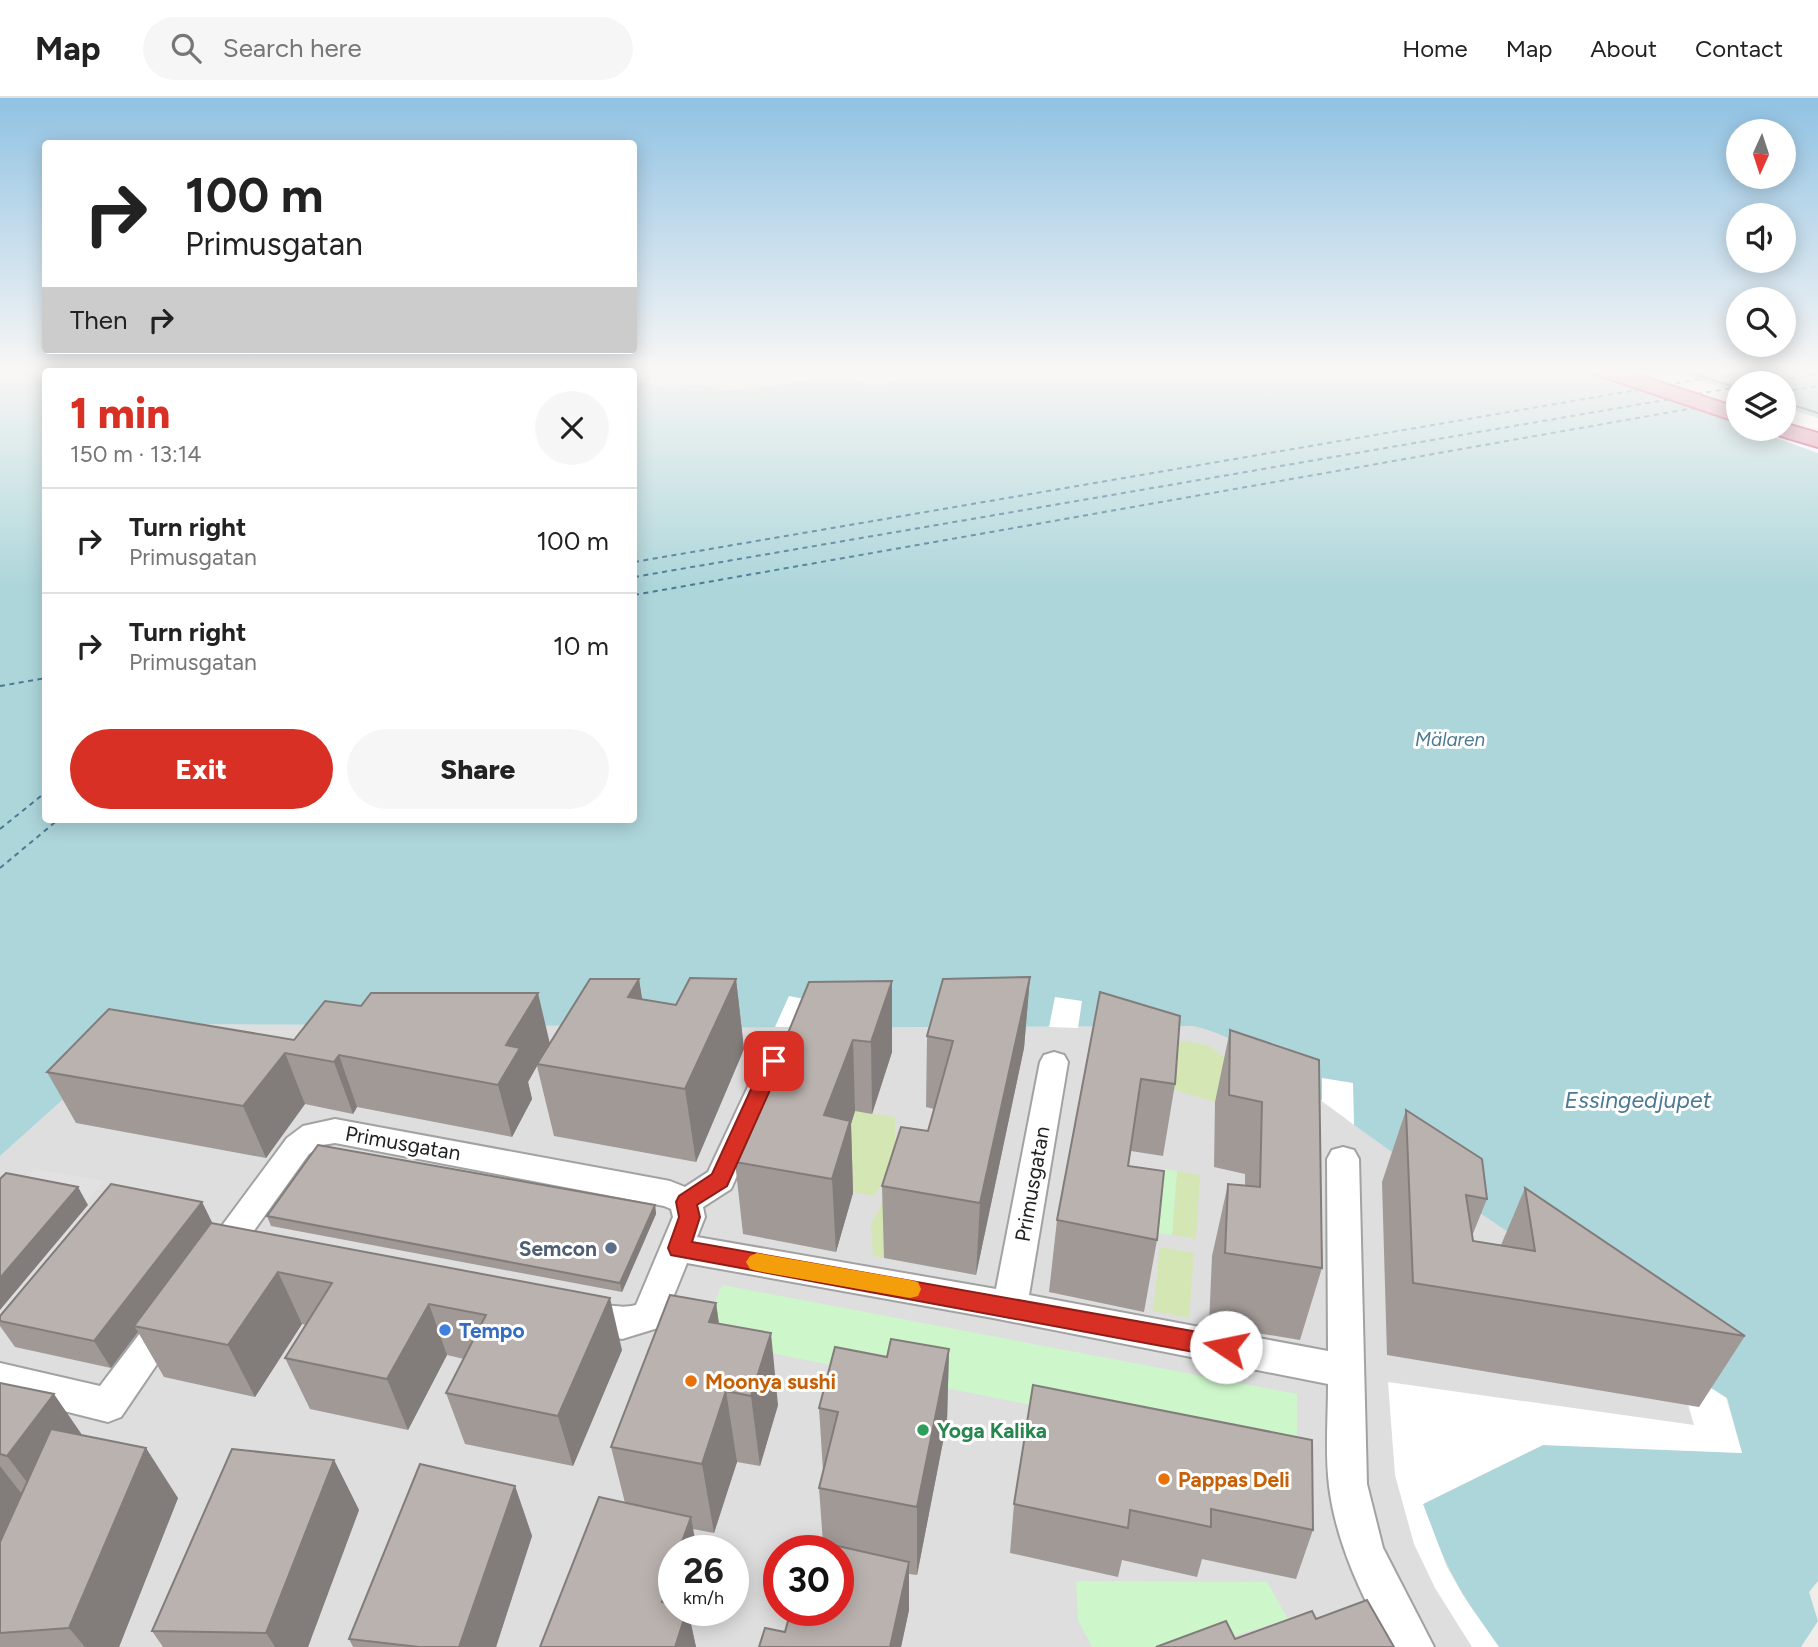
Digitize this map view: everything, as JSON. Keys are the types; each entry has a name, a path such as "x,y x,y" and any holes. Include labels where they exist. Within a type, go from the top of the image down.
{"street":[{"path":"555,1310 622,1324 649,1317 679,1248 689,1217 686,1202 720,1180 774,1061"},
{"name":"Primusgatan","path":"1010,1307 1054,1062"},
{"name":"Primusgatan","path":"0,1379 108,1405 298,1146 314,1134 335,1131 670,1194 686,1202"},
{"path":"1343,1159 1348,1485 1361,1537 1382,1592 1413,1647"},
{"path":"228,1241 266,1249"},
{"path":"679,1248 1346,1371"}],"shaded area":[{"path":"147,1024 642,1028 1193,1026 1211,1030 1241,1043 1354,1125 1674,1345 1742,1453 1464,1597 1499,1647 0,1647 0,1156"},
{"path":"34,1169 104,1181 87,1201 17,1188"}],"green space":[{"path":"1188,1041 1209,1046 1301,1111 1215,1102 1168,1088 1096,1042"},
{"path":"855,1111 895,1117 895,1161 874,1196 828,1187"},
{"path":"1163,1169 1177,1171 1172,1235 1157,1233"},
{"path":"1177,1171 1200,1175 1196,1239 1172,1235"},
{"path":"886,1196 902,1200 884,1258 873,1256 871,1224"},
{"path":"1160,1247 1194,1253 1189,1318 1153,1311"},
{"path":"722,1285 1297,1394 1297,1458 700,1339"},
{"path":"1076,1581 1267,1582 1288,1619 1200,1647 1092,1647 1078,1620"}],"water":[{"name":"Mälaren","path":"0,441 42,441 42,823 637,823 637,441 1818,441 1818,1581 1809,1592 1818,1621 1801,1647 1499,1647 1475,1614 1455,1579 1437,1543 1423,1504 1543,1445 1742,1453 1727,1398 1708,1386 1674,1345 1354,1125 1278,1067 1237,1042 1193,1026 147,1024 0,1156"}],"pier":[{"path":"1786,441 1818,441 1818,453"},
{"path":"789,996 815,1001 805,1027 775,1027"},
{"path":"1055,997 1082,1001 1078,1028 1049,1027"},
{"path":"1322,1078 1353,1083 1354,1125 1322,1101"},
{"path":"1677,1366 1726,1398 1742,1453 1543,1445 1423,1504 1447,1567 1499,1647 1472,1647 1435,1588 1414,1544 1395,1475 1388,1382 1694,1425"}],"building":[{"path":"1030,977 980,1203 882,1186 901,1127 928,1131 953,1041 927,1036 943,979"},
{"path":"690,978 736,979 685,1089 537,1064 590,979 639,979 628,997 676,1005"},
{"path":"892,981 871,1042 853,1040 824,1115 850,1121 832,1179 735,1162 809,982"},
{"path":"1100,992 1180,1016 1175,1084 1141,1079 1128,1166 1164,1171 1157,1240 1057,1220"},
{"path":"371,993 538,993 506,1045 520,1048 498,1085 339,1055 334,1062 285,1053 243,1106 47,1072 109,1009 294,1040 325,1001 361,1006"},
{"path":"1230,1030 1319,1060 1322,1268 1225,1253 1228,1184 1260,1187 1262,1102 1229,1095"},
{"path":"1406,1110 1482,1159 1487,1199 1466,1195 1473,1241 1535,1251 1525,1188 1745,1336 1413,1283"},
{"path":"318,1145 655,1205 620,1283 267,1216"},
{"path":"6,1173 78,1187 0,1278 0,1179"},
{"path":"111,1184 202,1202 94,1341 0,1321 0,1316"},
{"path":"211,1223 610,1298 558,1416 446,1393 486,1315 429,1304 387,1379 285,1358 332,1283 278,1272 228,1345 134,1326"},
{"path":"670,1295 716,1303 709,1322 771,1333 751,1396 726,1391 702,1464 611,1447"},
{"path":"891,1339 949,1349 917,1507 819,1488 838,1412 819,1408 835,1347 887,1357"},
{"path":"0,1383 54,1394 7,1456 0,1454"},
{"path":"1033,1385 1312,1440 1313,1530 1211,1509 1211,1527 1130,1510 1128,1528 1014,1504"},
{"path":"51,1429 146,1448 69,1628 0,1633 0,1542"},
{"path":"232,1449 334,1460 266,1633 152,1631"},
{"path":"420,1464 515,1486 459,1647 419,1647 349,1639"},
{"path":"599,1497 691,1517 684,1535 658,1535 658,1626 682,1626 675,1647 540,1647"},
{"path":"854,1550 909,1562 890,1647 759,1647 765,1628 785,1632 787,1626 854,1626"},
{"path":"1367,1600 1394,1647 1156,1647 1226,1621 1235,1639 1312,1611 1316,1619"}],"ferry route":[{"path":"637,561 1338,441"},
{"path":"637,576 1425,441"},
{"path":"637,594 1505,441"},
{"path":"0,686 42,679"},
{"path":"0,829 42,795"},
{"path":"0,868 54,823"}],"slow traffic":[{"path":"757,1262 910,1289"}],"place":[{"name":"Semcon","path":"611,1248"},
{"name":"Tempo","path":"445,1330"},
{"name":"Moonya sushi","path":"691,1381"},
{"name":"Yoga Kalika","path":"923,1430"},
{"name":"Pappas Deli","path":"1164,1479"}],"route":[{"path":"774,1061 720,1180 686,1202 689,1217 679,1248 1226,1347"}],"water label":[{"name":"Essingedjupet","path":"1638,1100"}]}
